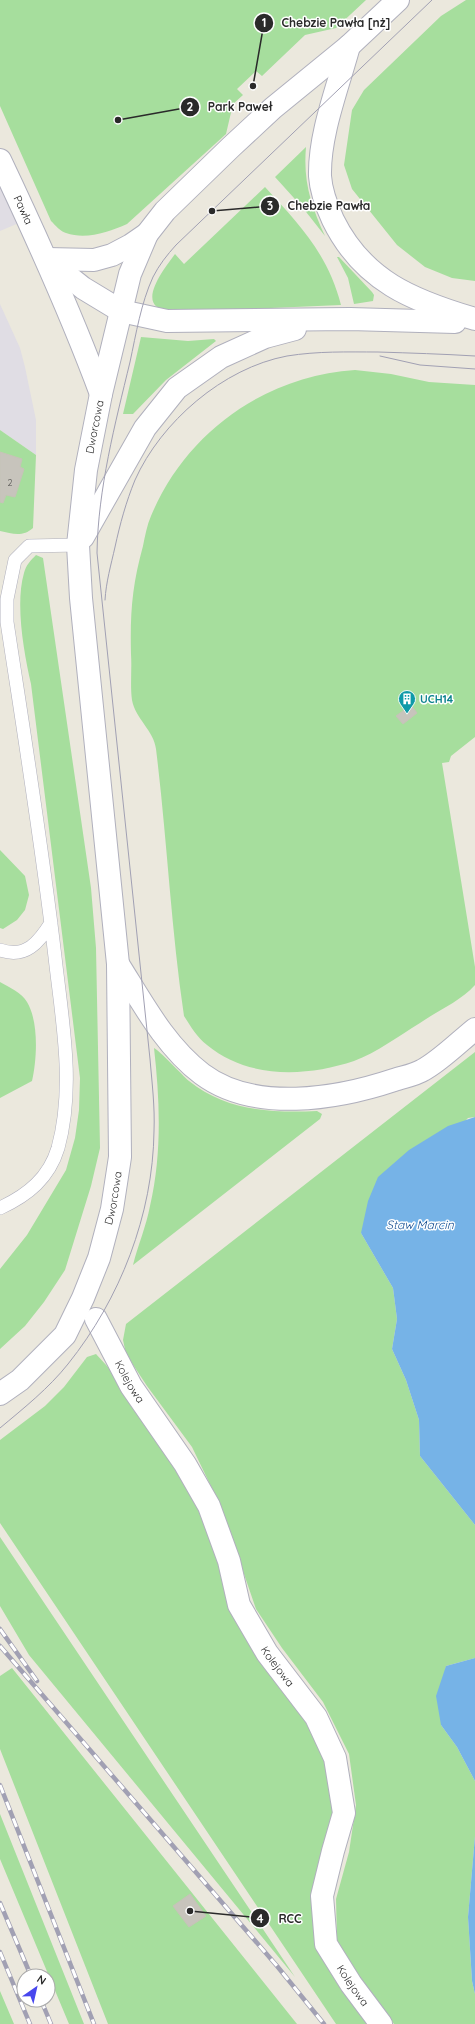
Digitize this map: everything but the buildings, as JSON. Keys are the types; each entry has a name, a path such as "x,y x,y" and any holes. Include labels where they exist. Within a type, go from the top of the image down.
{"main road":[{"path":"47,259 94,260 118,252 147,234 165,211 231,147 273,108 349,46 398,0"},
{"path":"349,46 323,139 320,177 327,207 342,237 350,248 358,258 387,283 420,301 475,319"},
{"name":"Pawła","path":"0,160 47,259 77,328 101,394"},
{"name":"Dworcowa","path":"0,1394 20,1380 65,1335 83,1298 99,1258 112,1209 120,1157 118,964 81,598 78,545 86,470 101,394 130,274 147,234"},
{"path":"47,259 83,288 121,311 168,321 422,320 475,323"},
{"path":"78,545 145,428 177,388 221,357 265,337 327,320"},
{"path":"118,964 145,1007 171,1043 202,1074 218,1084 235,1091 267,1098 292,1099 328,1096 373,1087 423,1070 475,1029"},
{"name":"Kolejowa","path":"96,1319 131,1386 185,1464 209,1506 228,1561 239,1604 267,1653 316,1717 335,1758 344,1813 322,1896 326,1944 351,1984 381,2024"}],"lane":[{"path":"0,1208 18,1200 34,1189 47,1173 58,1149 67,1099 64,1030 51,923 7,622 7,599 15,560 30,546 78,545"},
{"path":"0,950 21,952 38,944 51,923"}],"shaded area":[{"path":"0,182 19,223 0,231"},
{"path":"0,304 20,348 25,367 36,420 36,455 0,430"}],"green space":[{"path":"0,0 366,0 336,28 305,35 262,76 256,71 237,89 243,95 233,104 226,134 127,224 113,230 81,236 64,232 51,221 0,106"},
{"path":"466,0 475,0 475,281 452,278 425,267 397,245 352,189 344,165 352,110 364,90 441,16"},
{"path":"306,147 305,160 309,193 325,236 303,208 275,177"},
{"path":"265,187 301,227 311,241 328,270 341,305 182,312 165,310 157,307 153,302 152,296 154,288 157,280 175,254 184,264"},
{"path":"337,257 339,257 372,292 374,295 373,301 354,304 348,278"},
{"path":"141,337 188,341 214,339 216,341 166,380 133,414 123,414"},
{"path":"355,370 391,374 429,382 475,385 475,737 451,756 449,762 442,763 475,967 475,985 456,1001 388,1044 362,1058 317,1070 278,1072 241,1064 223,1056 200,1039 184,1016 155,742 137,713 132,700 132,600 139,560 151,516 166,486 185,459 207,434 232,414 260,397 290,384 322,375"},
{"path":"0,430 36,455 33,528 22,534 0,531"},
{"path":"36,555 43,558 91,888 96,948 100,1148 91,1186 65,1270 44,1302 25,1326 0,1349 0,1269 27,1235 66,1170 75,1138 79,1110 80,1078 31,684 20,614 21,585 24,573"},
{"path":"0,850 25,876 29,895 25,910 17,920 3,929 0,928"},
{"path":"0,982 19,993 27,1002 34,1020 36,1052 32,1081 0,1098"},
{"path":"154,1048 189,1081 218,1099 250,1108 300,1112 317,1111 322,1114 320,1119 133,1265 148,1214 157,1167 159,1108"},
{"path":"475,1052 475,1117 468,1118 361,1233 393,1288 397,1319 392,1349 406,1380 419,1420 420,1456 475,1525 475,1658 446,1666 441,1725 457,1747 475,1781 475,1836 468,1917 472,1981 475,1994 475,2024 394,2024 354,1971 337,1940 336,1899 349,1852 356,1805 349,1754 323,1702 282,1648 256,1609 221,1507 192,1447 147,1386 126,1354 123,1340 126,1324"},
{"path":"96,1354 118,1378 180,1474 207,1522 260,1657 305,1721 328,1765 336,1807 314,1902 374,2024 336,2024 0,1523 0,1440 45,1406 64,1387 87,1357"},
{"path":"0,1537 295,1977 29,1655 0,1606"},
{"path":"12,1668 297,2024 108,2024 0,1749 0,1676"},
{"path":"0,1814 84,2024 69,2024 56,1993 56,1968 46,1968 0,1859"},
{"path":"0,1991 14,2024 0,2024"}],"water":[{"name":"Staw Marcin","path":"475,1117 475,1525 420,1456 419,1420 406,1380 392,1349 397,1319 393,1288 361,1233 368,1201 378,1177 409,1150 448,1126"},
{"path":"475,1658 475,1781 457,1747 441,1725 436,1696 446,1666"},
{"path":"475,1836 475,1994 472,1981 468,1917"}],"tram line":[{"path":"0,1428 36,1398 61,1373 87,1339 103,1312 118,1284 130,1255 140,1224 152,1162 154,1113 150,1059 97,553 100,505 108,457 145,297 155,273 163,260 176,245 432,0"},
{"path":"105,600 119,530 126,505 135,480 146,459 178,418 218,385 240,372 263,362 299,354 378,352 475,356"},
{"path":"380,356 420,365 475,369"}],"railway":[{"path":"0,1629 37,1681"},
{"path":"0,1646 277,1966 324,2024"},
{"path":"0,1785 94,2024"},
{"path":"0,1903 28,1968"},
{"path":"0,1952 30,2024"},
{"path":"44,2008 51,2024"}],"place":[{"name":"Chebzie Pawła [nż]","path":"253,86"},
{"name":"Park Paweł","path":"118,120"},
{"name":"Chebzie Pawła","path":"212,211"},
{"name":"UCH14","path":"407,714"},
{"name":"RCC","path":"190,1911"}]}
